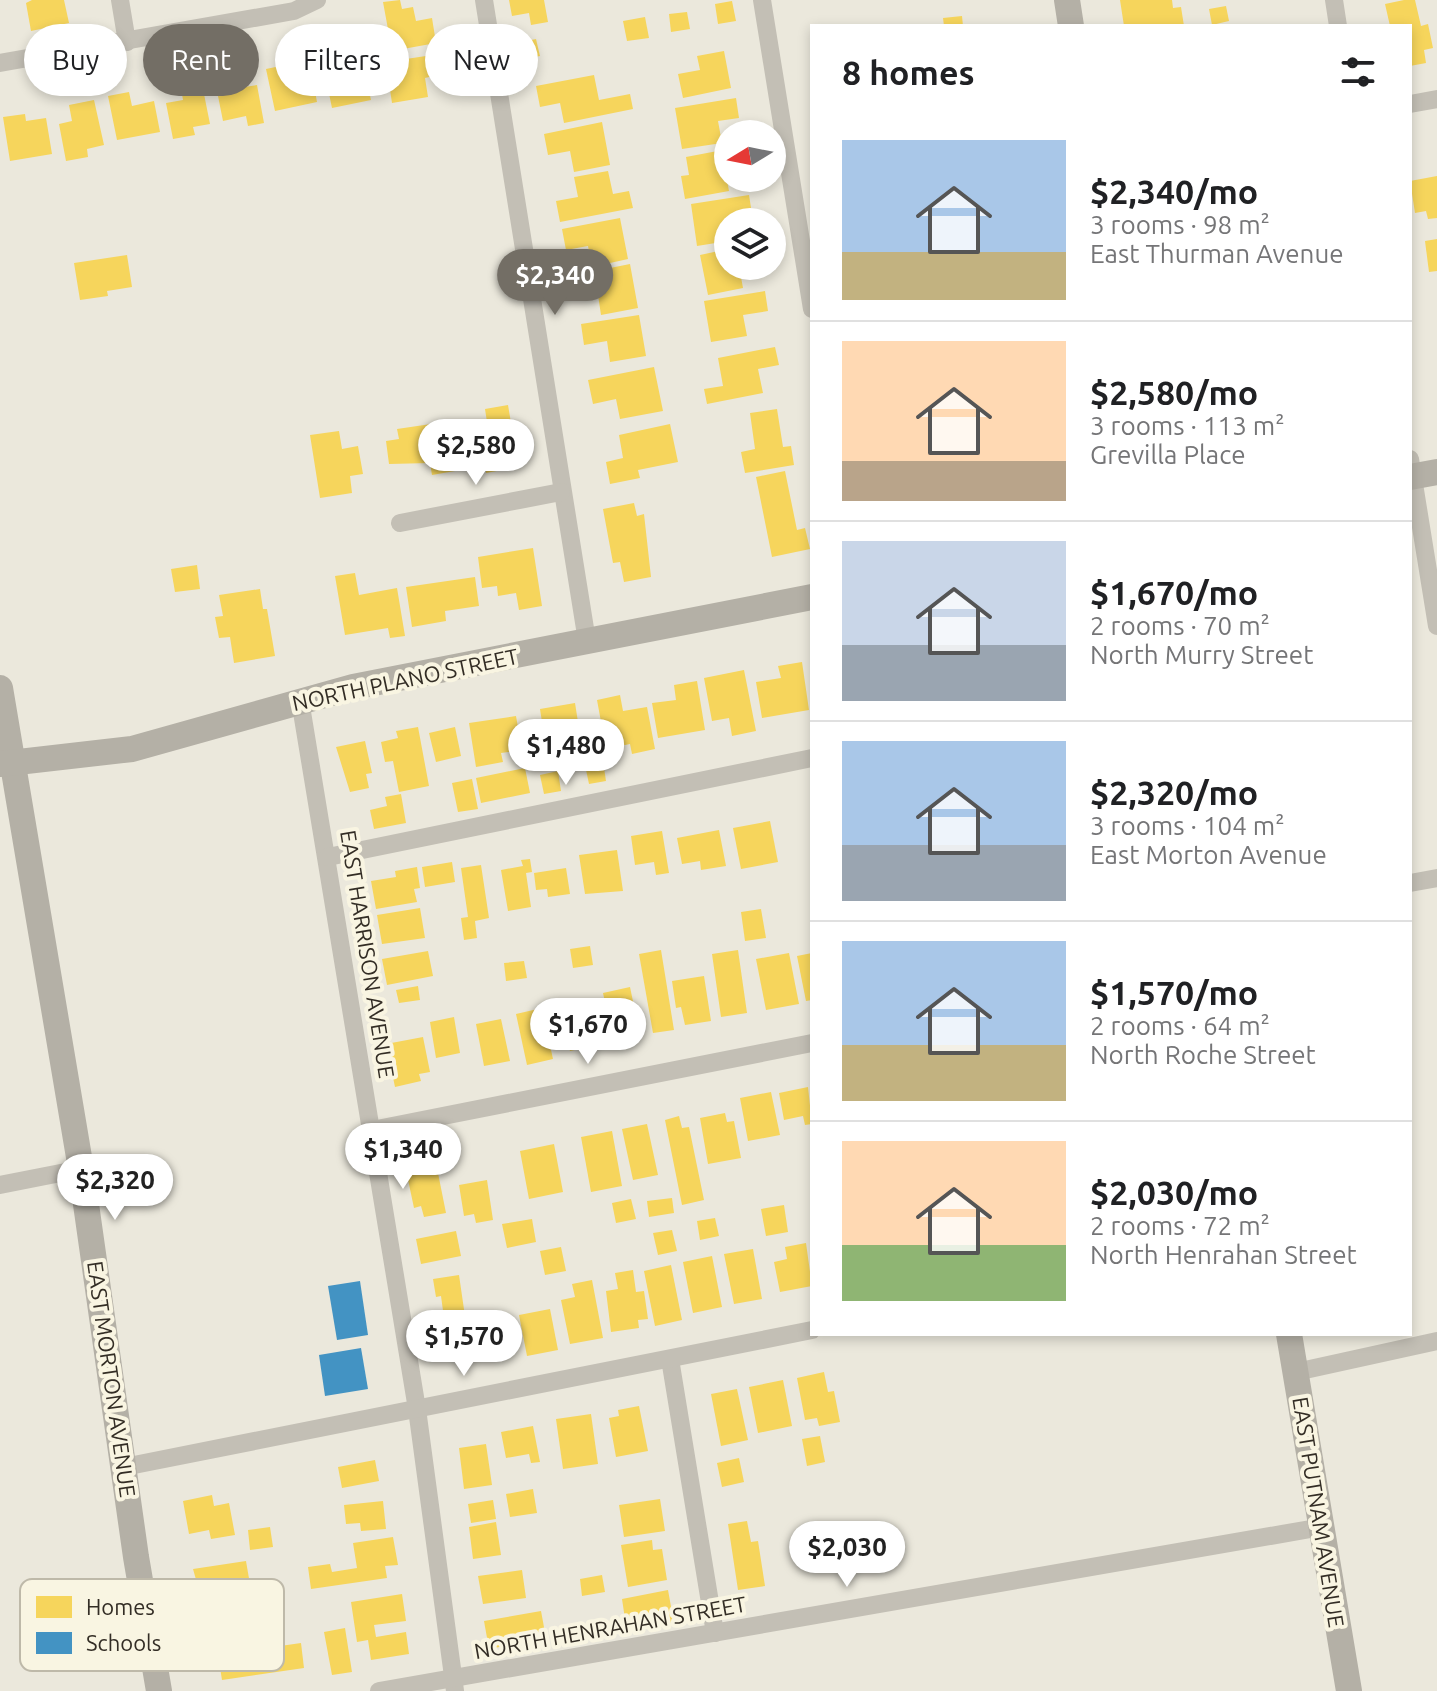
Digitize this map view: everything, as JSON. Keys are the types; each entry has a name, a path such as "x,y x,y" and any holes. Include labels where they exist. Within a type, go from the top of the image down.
{"main road":[{"path":"1067,0 1071,24"},
{"name":"NORTH PLANO STREET","path":"6,764 132,749 300,700 810,597"},
{"name":"EAST MORTON AVENUE","path":"0,688 6,764 81,1169 142,1579"},
{"name":"EAST PUTNAM AVENUE","path":"1289,1336 1349,1691"},
{"name":"EAST MORTON AVENUE","path":"156,1671 159,1691"}],"street":[{"path":"120,0 124,24"},
{"path":"127,42 294,11 317,0"},
{"path":"484,0 587,641"},
{"path":"762,0 810,297"},
{"path":"1334,0 1338,24"},
{"path":"0,63 24,59"},
{"path":"1412,104 1437,99"},
{"path":"1418,471 1437,626"},
{"path":"400,523 561,492"},
{"name":"EAST HARRISON AVENUE","path":"300,700 417,1409 454,1685"},
{"path":"328,857 810,758"},
{"path":"1412,883 1437,878"},
{"path":"372,1130 810,1043"},
{"path":"0,1185 81,1169"},
{"path":"124,1467 810,1330"},
{"path":"1296,1372 1437,1341"},
{"path":"670,1359 715,1633"},
{"name":"NORTH HENRAHAN STREET","path":"379,1691 454,1685 715,1633 1322,1527"}],"building: Homes":[{"path":"32,0 64,0 69,23 30,24 26,3"},
{"path":"400,0 402,9 413,7 416,21 432,18 433,24 425,24 425,45 409,48 409,24 387,24 383,2"},
{"path":"509,0 544,0 548,22 531,24 529,13 512,16"},
{"path":"1120,0 1172,0 1173,8 1181,7 1184,24 1124,24"},
{"path":"1415,0 1421,26 1428,24 1433,48 1424,50 1426,63 1412,66 1412,24 1390,24 1385,4"},
{"path":"732,1 736,21 718,24 715,4"},
{"path":"1226,6 1229,21 1212,24 1209,9"},
{"path":"687,12 690,29 671,32 669,14"},
{"path":"962,16 963,24 944,24 943,18"},
{"path":"645,17 649,38 627,41 623,21"},
{"path":"724,51 731,88 683,98 678,74 700,70 697,56"},
{"path":"425,56 425,96 428,97 392,103 391,96 409,96 409,59"},
{"path":"275,67 275,96 316,96 317,102 275,111 266,69"},
{"path":"594,75 599,100 630,94 633,109 564,123 560,103 540,107 538,86"},
{"path":"127,92 132,106 154,101 160,132 117,140 108,96 127,96"},
{"path":"182,96 204,96 210,124 193,127 195,135 173,139 166,103 183,100"},
{"path":"218,96 259,96 264,123 248,126 246,116 223,121"},
{"path":"330,96 370,96 371,100 332,108"},
{"path":"736,98 739,118 714,120 714,144 682,149 675,108"},
{"path":"94,100 104,145 87,149 88,157 66,161 59,124 72,121 69,105"},
{"path":"25,114 26,121 46,118 52,154 10,161 3,117"},
{"path":"602,122 610,165 574,172 570,151 548,155 544,134"},
{"path":"714,152 714,192 724,192 685,199 681,176 689,175 686,157"},
{"path":"608,171 613,194 629,191 633,208 560,222 556,201 578,197 574,177"},
{"path":"1437,176 1437,218 1428,219 1426,211 1415,213 1412,181"},
{"path":"749,195 751,208 714,208 714,243 697,246 691,204"},
{"path":"620,218 628,259 592,267 588,246 566,250 562,229"},
{"path":"1437,239 1437,271 1429,272 1425,241"},
{"path":"714,252 714,280 742,280 743,288 708,295 700,255"},
{"path":"127,255 132,287 107,291 108,296 80,300 74,263"},
{"path":"630,264 638,308 601,315 598,295 575,299 570,276"},
{"path":"765,291 768,311 743,315 747,336 711,342 704,301"},
{"path":"639,315 646,356 610,362 607,341 584,345 581,324"},
{"path":"775,347 779,365 758,369 763,393 707,404 704,389 723,386 718,358"},
{"path":"654,367 663,411 620,419 616,399 593,404 588,380"},
{"path":"508,405 517,459 501,462 502,470 486,473 485,463 461,467 455,425 473,423 475,437 489,435 485,409"},
{"path":"777,409 783,447 791,446 794,465 745,473 741,452 755,449 750,413"},
{"path":"431,424 432,433 448,431 455,471 432,475 430,463 389,464 386,441 399,439 397,429"},
{"path":"670,424 678,462 638,470 640,478 610,484 606,462 623,458 619,435"},
{"path":"339,431 342,449 358,446 363,474 350,476 352,493 320,498 310,435"},
{"path":"785,471 797,530 805,528 810,549 772,557 756,477"},
{"path":"634,503 637,516 644,514 651,577 624,582 620,562 613,563 603,509"},
{"path":"533,548 542,606 519,610 516,593 498,596 497,586 482,588 478,557"},
{"path":"197,565 200,589 175,592 171,569"},
{"path":"355,573 359,595 397,588 405,636 390,638 388,628 345,635 335,576"},
{"path":"475,577 479,606 445,611 446,621 412,627 406,587"},
{"path":"260,589 263,609 267,609 275,656 234,663 230,637 219,638 215,617 223,616 219,595"},
{"path":"802,662 809,710 762,718 756,682 781,678 778,666"},
{"path":"744,670 756,731 732,736 729,718 712,721 704,678"},
{"path":"697,681 705,730 658,738 652,703 676,700 674,685"},
{"path":"620,695 623,711 647,707 655,749 632,754 630,744 606,749 597,700"},
{"path":"575,703 581,741 546,748 540,709"},
{"path":"516,716 522,750 501,753 503,762 476,767 469,723"},
{"path":"418,727 429,786 399,792 393,761 385,762 381,742 398,738 396,731"},
{"path":"455,727 461,756 436,762 429,733"},
{"path":"365,741 372,773 366,774 369,788 350,792 336,747"},
{"path":"603,761 606,781 589,784 585,765"},
{"path":"525,768 530,793 481,803 476,778"},
{"path":"558,771 561,791 544,794 540,775"},
{"path":"472,779 478,809 458,812 452,783"},
{"path":"401,794 406,823 374,829 370,810 387,806 385,797"},
{"path":"770,821 778,862 741,869 733,828"},
{"path":"719,830 726,866 701,870 700,861 682,864 677,838"},
{"path":"662,831 669,873 656,875 654,862 635,865 631,836"},
{"path":"617,850 623,891 585,894 579,855"},
{"path":"530,859 532,872 526,873 531,907 508,911 501,870 523,866 521,860"},
{"path":"452,862 455,882 425,887 422,867"},
{"path":"481,865 489,918 475,921 477,938 464,940 461,918 468,917 461,868"},
{"path":"417,867 420,888 414,889 417,902 376,909 371,881 396,877 395,871"},
{"path":"566,868 570,894 548,897 547,889 536,890 534,873"},
{"path":"420,908 425,938 382,944 377,915"},
{"path":"761,909 766,938 745,941 741,912"},
{"path":"590,946 593,965 573,968 570,949"},
{"path":"661,950 674,1030 653,1033 639,954"},
{"path":"738,950 747,1013 721,1017 712,954"},
{"path":"428,951 433,976 387,985 382,959"},
{"path":"789,953 799,1004 766,1010 756,959"},
{"path":"810,953 810,1000 806,1001 797,956"},
{"path":"524,961 527,978 506,981 504,963"},
{"path":"704,976 711,1021 685,1025 681,1007 676,1008 672,981"},
{"path":"418,986 420,1000 399,1003 396,990"},
{"path":"630,987 640,1035 613,1040 603,993"},
{"path":"589,998 598,1045 570,1051 560,1003"},
{"path":"542,1008 553,1059 527,1065 516,1014"},
{"path":"454,1017 460,1053 436,1058 430,1022"},
{"path":"501,1019 510,1061 484,1066 476,1024"},
{"path":"423,1037 430,1072 419,1074 421,1081 395,1087 386,1044"},
{"path":"808,1087 810,1124 805,1125 803,1116 784,1120 779,1093"},
{"path":"771,1092 780,1135 748,1141 740,1098"},
{"path":"725,1113 727,1122 734,1121 741,1158 708,1164 700,1118"},
{"path":"679,1116 682,1128 689,1127 704,1200 682,1205 665,1120"},
{"path":"647,1124 658,1175 633,1180 622,1129"},
{"path":"612,1131 622,1186 591,1192 581,1137"},
{"path":"554,1144 563,1192 529,1199 520,1151"},
{"path":"436,1163 446,1213 424,1217 421,1206 414,1208 406,1170"},
{"path":"487,1180 493,1220 476,1223 474,1214 464,1216 459,1185"},
{"path":"672,1198 674,1213 649,1217 647,1201"},
{"path":"631,1199 636,1219 616,1223 612,1203"},
{"path":"784,1205 788,1232 766,1236 761,1209"},
{"path":"715,1218 719,1236 700,1240 697,1221"},
{"path":"532,1219 536,1242 507,1248 502,1224"},
{"path":"672,1230 677,1251 658,1255 653,1233"},
{"path":"456,1231 461,1256 421,1264 416,1239"},
{"path":"806,1243 810,1286 780,1292 774,1262 787,1259 785,1247"},
{"path":"561,1247 566,1271 545,1275 540,1251"},
{"path":"753,1249 762,1299 734,1304 724,1254"},
{"path":"712,1256 722,1307 693,1313 683,1262"},
{"path":"671,1265 682,1320 655,1326 644,1271"},
{"path":"633,1270 636,1292 644,1291 648,1319 638,1320 639,1328 611,1332 606,1291 618,1289 615,1273"},
{"path":"459,1275 468,1337 447,1340 441,1296 436,1297 433,1279"},
{"path":"592,1280 603,1338 570,1344 561,1300 575,1297 572,1284"},
{"path":"550,1309 558,1350 527,1356 519,1315"},
{"path":"505,1324 511,1354 480,1360 475,1330"},
{"path":"824,1372 828,1392 834,1391 840,1422 819,1426 817,1418 805,1420 797,1378"},
{"path":"783,1380 792,1426 758,1433 749,1387"},
{"path":"737,1389 748,1440 721,1446 711,1394"},
{"path":"639,1406 648,1451 616,1457 609,1418 619,1416 618,1410"},
{"path":"591,1414 598,1464 563,1469 556,1419"},
{"path":"533,1426 540,1462 531,1463 529,1454 506,1458 501,1432"},
{"path":"820,1436 825,1462 807,1466 802,1439"},
{"path":"486,1444 492,1485 464,1489 459,1448"},
{"path":"739,1458 744,1482 722,1487 717,1463"},
{"path":"375,1460 379,1481 342,1488 338,1467"},
{"path":"533,1489 537,1513 510,1517 506,1494"},
{"path":"212,1495 214,1506 229,1503 235,1535 211,1539 209,1530 189,1534 183,1501"},
{"path":"660,1499 665,1531 624,1537 619,1505"},
{"path":"493,1500 496,1519 471,1523 468,1504"},
{"path":"383,1501 386,1529 361,1531 360,1523 346,1524 344,1505"},
{"path":"747,1521 751,1542 758,1541 765,1586 738,1590 728,1524"},
{"path":"496,1522 501,1555 473,1559 469,1527"},
{"path":"270,1527 273,1547 250,1550 248,1530"},
{"path":"393,1537 398,1565 385,1566 387,1578 311,1589 308,1567 330,1564 332,1572 357,1568 353,1543"},
{"path":"652,1540 653,1550 662,1549 667,1580 628,1587 621,1545"},
{"path":"246,1561 249,1579 196,1579 193,1569"},
{"path":"522,1570 526,1598 483,1604 478,1576"},
{"path":"602,1575 605,1592 582,1596 580,1579"},
{"path":"668,1590 674,1623 636,1630 633,1617 625,1619 622,1599"},
{"path":"402,1594 406,1621 374,1625 376,1637 406,1632 409,1654 371,1660 368,1640 357,1642 351,1602"},
{"path":"541,1611 546,1638 489,1649 484,1621"},
{"path":"345,1628 352,1672 332,1675 324,1632"},
{"path":"301,1643 304,1668 284,1671 284,1645"},
{"path":"221,1671 284,1671 222,1680"}],"building: Schools":[{"path":"360,1281 368,1335 337,1340 328,1286"},
{"path":"361,1348 368,1389 325,1396 319,1355"}]}
